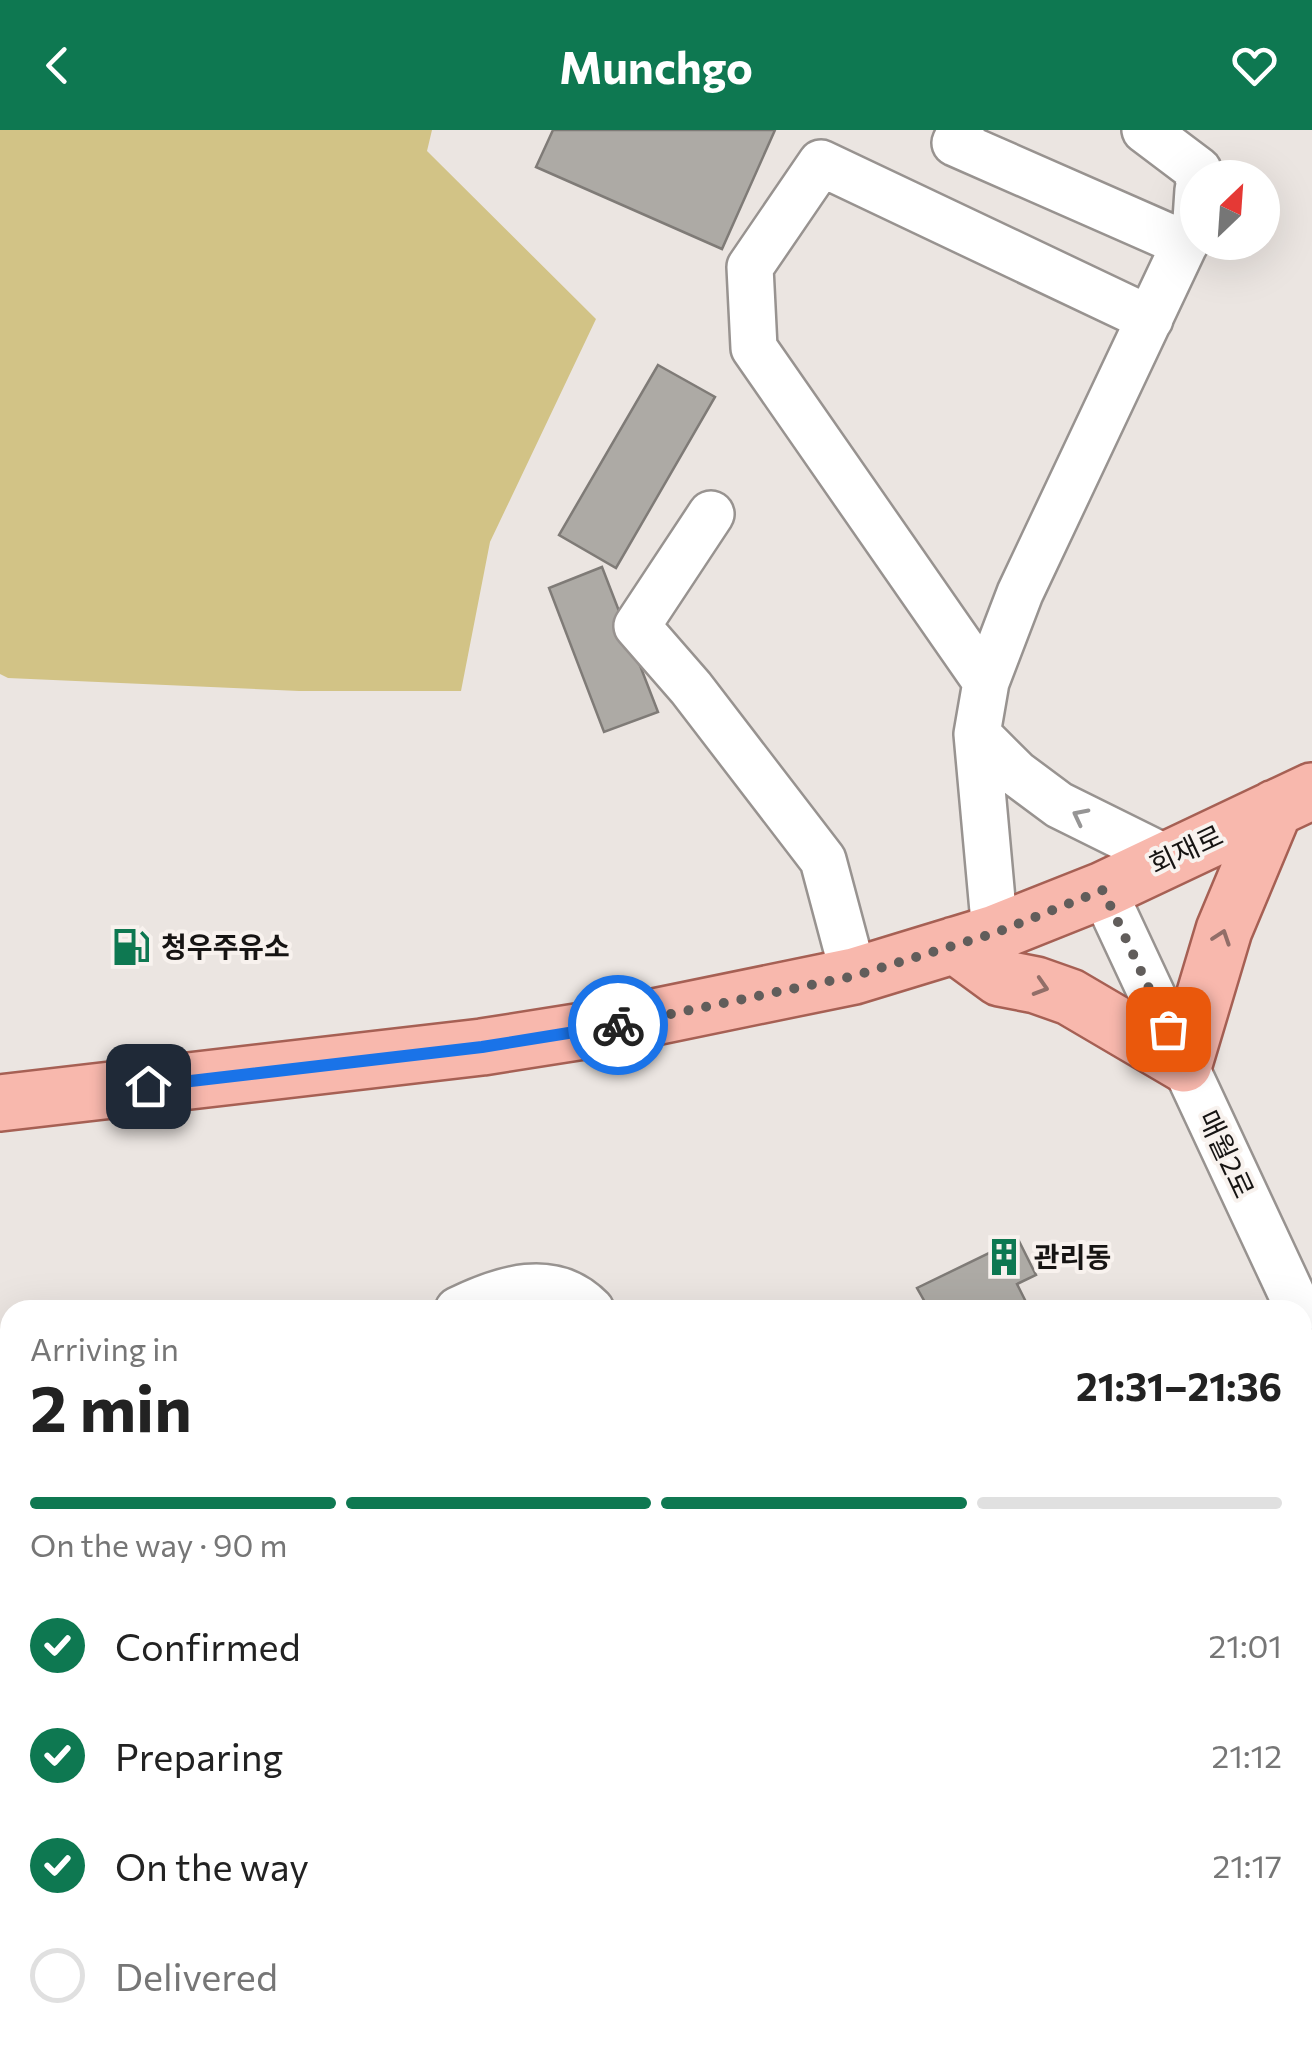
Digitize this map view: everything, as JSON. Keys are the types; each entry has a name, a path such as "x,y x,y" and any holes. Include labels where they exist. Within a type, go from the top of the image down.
{"main road":[{"name":"회재로","path":"0,1104 482,1047 596,1029 854,976 975,939 1103,890 1293,800"},
{"path":"975,939 1000,978 1036,984 1070,997 1184,1064 1224,930 1293,800"}],"street":[{"path":"961,130 955,143 1180,242"},
{"path":"1145,130 1185,160"},
{"path":"986,682 754,348 750,268 820,163 1150,320"},
{"path":"975,939 977,734 986,682 1020,593 1180,255"},
{"path":"711,514 637,626 691,688 823,860 854,976"},
{"path":"977,734 1016,773 1059,805 1168,858"},
{"name":"매월2로","path":"1103,890 1294,1300"},
{"path":"484,1300 520,1286 555,1288 575,1300"}],"shaded area":[{"path":"0,130 432,130 427,151 596,319 490,542 461,691 299,691 8,678 0,674"}],"building":[{"path":"553,130 775,130 722,249 536,167"},
{"path":"658,365 715,397 616,568 559,535"},
{"path":"602,567 658,712 604,732 549,588"},
{"name":"관리동","path":"1018,1239 1036,1275 1017,1284 1025,1300 924,1300 917,1288"}],"way so far":[{"path":"618,1025 854,976 995,933 1103,890 1168,1029"}],"place":[{"name":"청우주유소","path":"131,947"},
{"name":"관리동","path":"1004,1257"}],"route":[{"path":"148,1086 482,1047 618,1025"}]}
